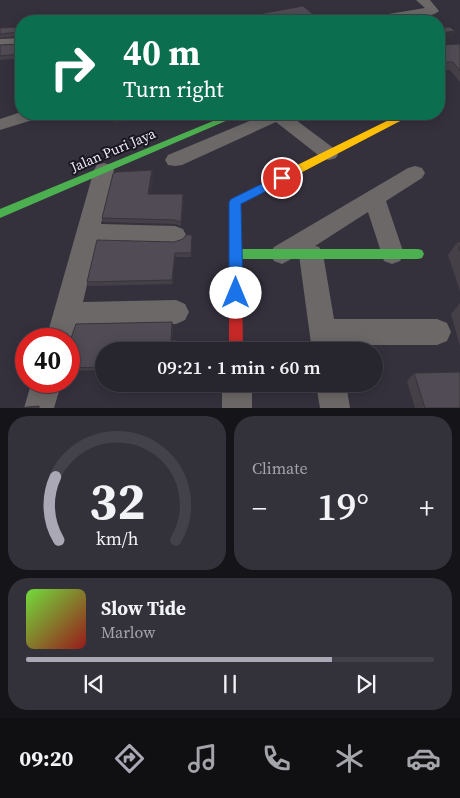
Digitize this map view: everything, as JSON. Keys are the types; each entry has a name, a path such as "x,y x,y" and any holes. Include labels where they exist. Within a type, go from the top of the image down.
{"street":[{"path":"408,15 433,11 422,0"},
{"path":"0,43 15,42"},
{"path":"0,125 15,120"},
{"name":"Jalan Puri Jaya","path":"0,214 223,120"},
{"path":"175,160 265,120"},
{"path":"286,120 329,154"},
{"path":"236,342 235,202 395,120"},
{"path":"63,328 104,170"},
{"path":"282,254 415,173"},
{"path":"375,199 392,254"},
{"path":"87,234 175,235"},
{"path":"236,254 418,254"},
{"path":"311,254 325,342 437,332"},
{"path":"67,314 176,312"},
{"path":"236,392 237,408"},
{"path":"332,392 335,408"},
{"path":"39,408 43,393"}],"building":[{"path":"303,6 314,15 254,15"},
{"path":"15,27 15,32 0,34 0,28"},
{"path":"445,27 450,27 455,31 445,32"},
{"path":"15,44 15,55 0,56 0,45"},
{"path":"460,44 460,71 453,62 445,63 445,45"},
{"path":"152,170 148,194 183,194 181,222 174,220 102,218 113,174 116,172"},
{"path":"186,235 192,235 191,253 175,253 172,280 87,282 97,240 174,242 183,239"},
{"path":"172,322 171,340 177,340 177,342 95,342 95,367 80,368 80,328 75,328 76,324"},
{"path":"460,372 460,408 425,408 414,373"},
{"path":"39,406 39,408 17,408"}],"traffic: fast":[{"path":"0,214 223,120"},
{"path":"236,254 418,254"}],"traffic: slow":[{"path":"285,176 395,120"}],"traffic: jam":[{"path":"236,342 235,202 285,176"}],"route":[{"path":"236,293 235,202 282,178"}]}
